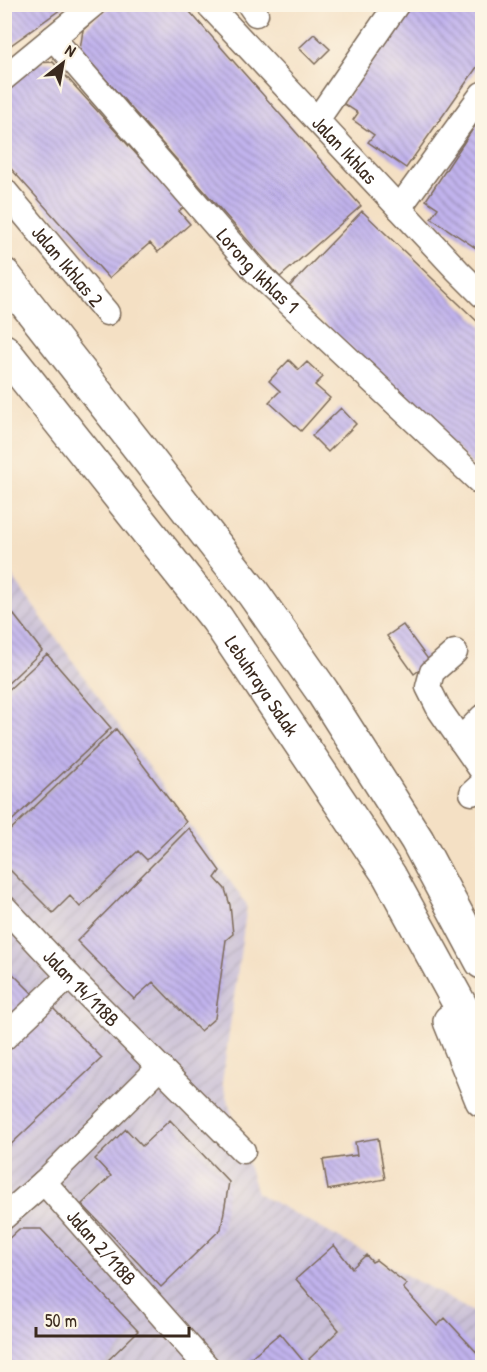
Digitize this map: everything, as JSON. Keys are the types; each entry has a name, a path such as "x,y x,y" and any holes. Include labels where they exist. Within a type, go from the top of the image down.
{"highway":[{"path":"4,275 254,592 322,691 483,939"},
{"name":"Lebuhraya Salak","path":"4,351 217,619 389,875 483,1045"},
{"path":"417,840 483,962"},
{"path":"389,875 483,1100"}],"street":[{"path":"4,78 94,4"},
{"name":"Jalan Ikhlas","path":"208,4 482,294"},
{"path":"316,120 397,4"},
{"name":"Lorong Ikhlas 1","path":"54,38 256,272 483,484"},
{"path":"399,208 483,94"},
{"name":"Jalan Ikhlas 2","path":"4,190 107,313"},
{"path":"455,652 432,672 428,687 439,709 483,771"},
{"path":"460,740 483,717"},
{"name":"Jalan 14/118B","path":"4,908 243,1151"},
{"path":"4,1038 69,975"},
{"path":"4,1217 44,1182 160,1067"},
{"name":"Jalan 2/118B","path":"44,1182 208,1368"}],"shaded area":[{"path":"4,565 247,905 222,1083 257,1193 482,1317 482,1367 5,1367"}],"building":[{"path":"4,4 68,4 4,50"},
{"path":"112,4 183,4 361,206 280,277 80,50 83,30"},
{"path":"412,4 482,4 482,60 406,168 368,142 374,135 353,120 358,113 343,103"},
{"path":"314,34 330,49 315,64 299,48"},
{"path":"53,62 184,207 179,211 190,224 158,252 150,243 109,278 4,161 4,90 35,63"},
{"path":"482,115 482,252 431,218 438,208 426,200"},
{"path":"362,211 482,326 482,474 288,288"},
{"path":"289,360 299,370 307,362 323,377 315,385 330,398 301,431 269,402 280,391 269,381"},
{"path":"341,408 356,424 328,452 312,436"},
{"path":"4,602 42,651 4,687"},
{"path":"403,625 430,662 414,674 387,636"},
{"path":"47,654 111,728 4,828 4,694"},
{"path":"116,729 186,822 147,860 138,851 80,907 70,896 53,913 4,864 4,836"},
{"path":"189,828 220,871 215,878 225,889 230,905 233,934 226,940 215,1018 200,1031 153,982 134,999 77,941"},
{"path":"4,965 35,996 4,1026"},
{"path":"49,1004 102,1058 4,1151 4,1047"},
{"path":"170,1120 229,1182 221,1229 161,1287 82,1204 111,1176 95,1159 126,1129 142,1146"},
{"path":"378,1138 385,1179 328,1190 323,1160 357,1155 355,1142"},
{"path":"19,1229 41,1229 138,1331 100,1368 4,1368 4,1277 13,1269 4,1260 4,1243"},
{"path":"334,1245 352,1268 366,1255 372,1262 376,1260 407,1284 403,1288 437,1326 445,1318 482,1358 482,1368 317,1368 309,1359 339,1330 296,1279"},
{"path":"280,1333 309,1368 238,1368"}]}
